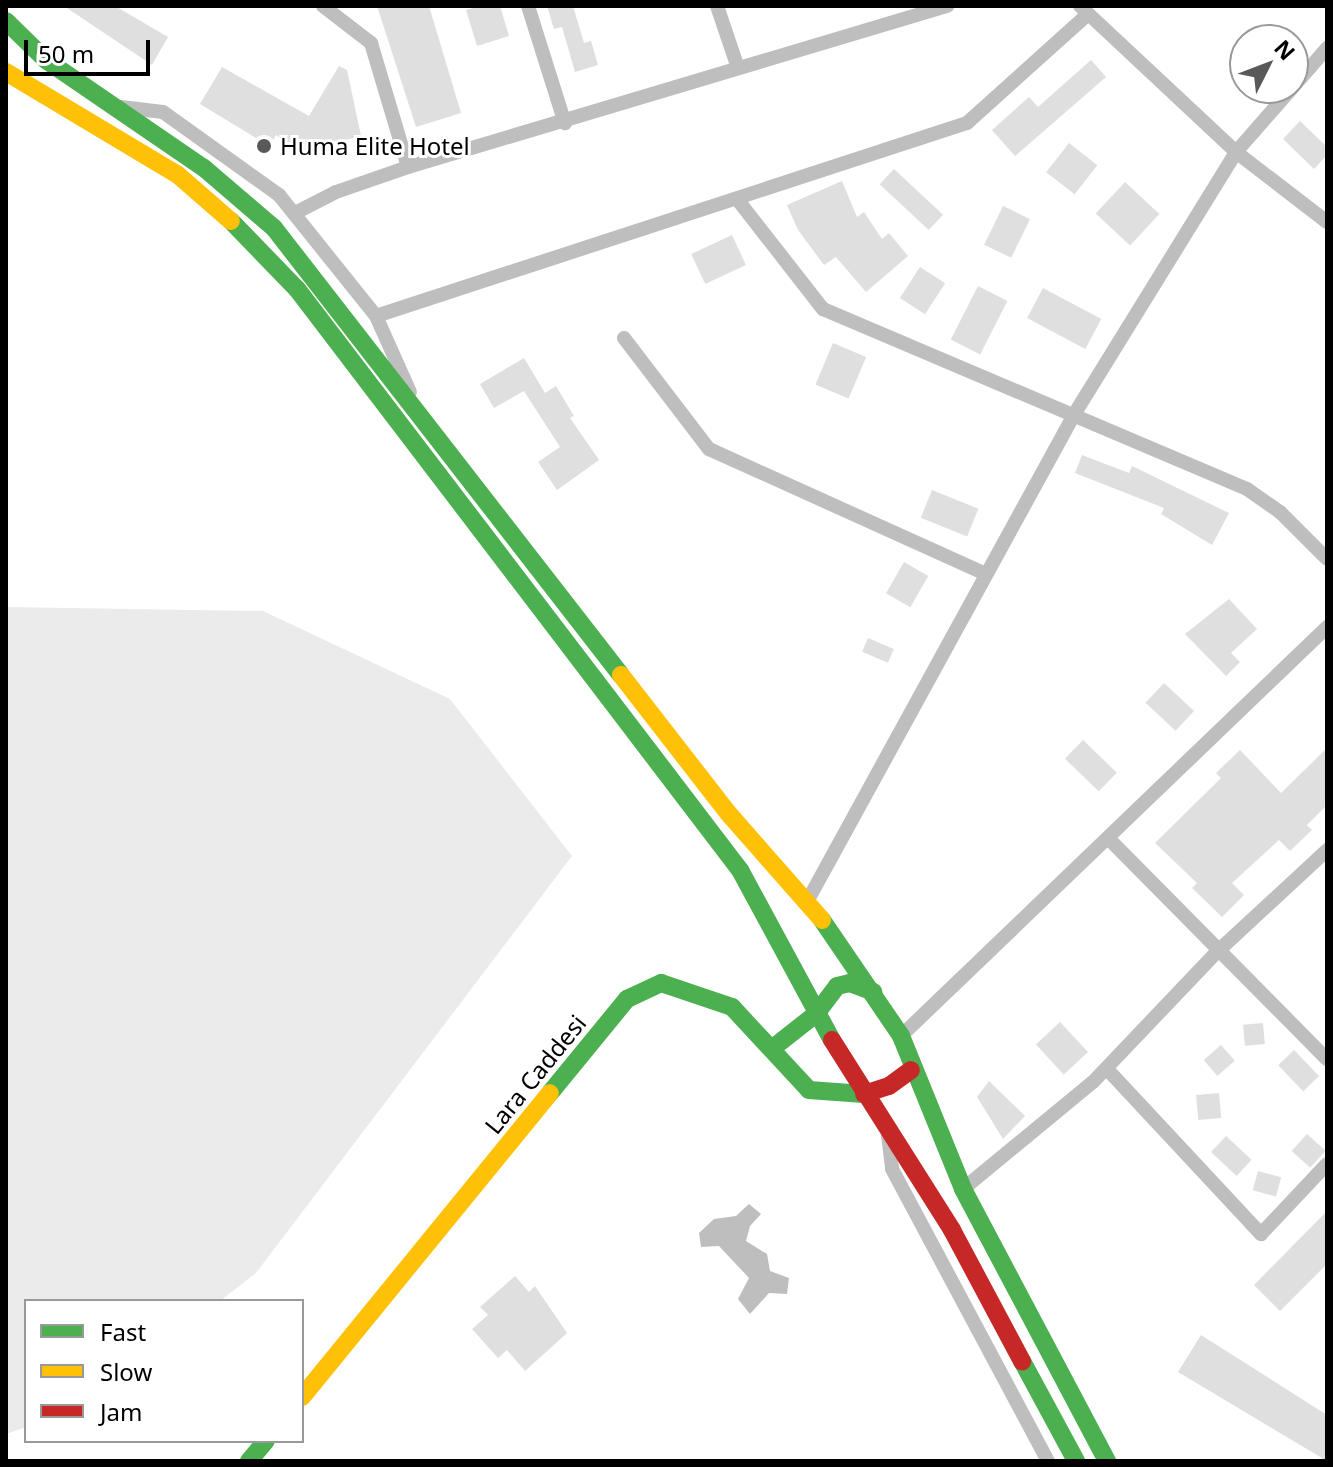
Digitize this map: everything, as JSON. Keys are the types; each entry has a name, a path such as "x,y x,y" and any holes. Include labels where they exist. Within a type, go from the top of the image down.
{"main road":[{"path":"6,21 46,60 204,168 274,228 729,814 808,900 901,1036 911,1070 963,1189 1107,1461"},
{"path":"6,72 178,175 258,244 740,870 816,1014 952,1230 1076,1461"},
{"name":"Lara Caddesi","path":"304,1395 627,999 661,983 732,1007 774,1047 809,1090 864,1094"},
{"path":"774,1047 816,1014 824,997 837,986 850,983 873,992"},
{"path":"864,1094 889,1086 911,1070"},
{"path":"249,1461 264,1443"}],"street":[{"path":"323,6 371,43 408,167"},
{"path":"528,6 565,123"},
{"path":"717,6 738,68"},
{"path":"295,213 408,167 565,123 947,6"},
{"path":"376,316 967,123 1084,10 1236,152 1327,222"},
{"path":"1309,68 1327,48"},
{"path":"808,900 1075,413 1236,152 1277,104"},
{"path":"112,106 163,112 295,213 376,316 421,418"},
{"path":"737,199 823,309 1075,413 1247,489 1280,512 1327,559"},
{"path":"624,338 709,449 986,574"},
{"path":"901,1036 1327,627"},
{"path":"1109,839 1217,952 1327,1059"},
{"path":"963,1189 1107,1069 1217,952 1327,850"},
{"path":"1107,1069 1261,1234 1327,1164"},
{"path":"886,1126 892,1169 1048,1461"}],"shaded area":[{"path":"6,607 263,611 450,699 572,856 256,1273 223,1299 24,1299 24,1428 6,1434"},
{"path":"749,1204 761,1214 750,1226 746,1241 767,1254 770,1271 789,1278 787,1294 769,1293 750,1314 738,1299 749,1278 719,1246 701,1247 699,1233 714,1219 736,1216"}],"building":[{"path":"64,6 115,6 168,37 152,65"},
{"path":"377,6 429,6 461,113 416,127"},
{"path":"500,6 509,36 477,46 466,10"},
{"path":"547,6 573,6 584,43 591,41 598,65 575,72 562,27 554,29"},
{"path":"1091,60 1106,77 1015,156 992,130 1029,97 1038,107"},
{"path":"339,66 347,70 361,136 298,152 276,135 269,146 200,104 222,67 309,116"},
{"path":"1300,121 1327,147 1327,155 1314,169 1283,139"},
{"path":"1069,143 1097,165 1075,194 1046,172"},
{"path":"894,169 943,215 929,230 880,184"},
{"path":"842,181 857,217 864,212 882,239 889,233 908,256 866,292 836,257 824,265 798,230 787,205"},
{"path":"1125,182 1159,214 1130,246 1096,213"},
{"path":"1003,206 1030,219 1011,258 984,245"},
{"path":"732,235 746,265 705,284 691,254"},
{"path":"920,267 945,283 925,314 900,298"},
{"path":"978,286 1007,301 980,354 951,339"},
{"path":"1043,288 1101,319 1085,349 1027,318"},
{"path":"833,343 866,357 849,398 815,384"},
{"path":"524,358 545,393 556,386 574,416 570,418 599,460 557,490 538,462 560,447 524,391 494,408 480,384"},
{"path":"1082,455 1129,473 1132,466 1229,513 1212,545 1161,514 1164,508 1075,473"},
{"path":"932,490 978,509 967,537 921,518"},
{"path":"904,562 928,576 910,607 886,593"},
{"path":"1229,599 1257,629 1231,653 1240,662 1226,676 1185,634"},
{"path":"868,638 894,649 888,663 862,652"},
{"path":"1164,683 1194,711 1176,731 1146,703"},
{"path":"1083,740 1117,773 1099,791 1065,759"},
{"path":"1327,748 1327,805 1307,825 1312,830 1290,851 1279,840 1232,883 1244,895 1222,917 1192,888 1197,883 1155,843 1221,778 1216,773 1240,750 1281,793"},
{"path":"1060,1022 1088,1052 1064,1074 1036,1045"},
{"path":"1263,1023 1265,1044 1245,1046 1243,1025"},
{"path":"1221,1045 1235,1061 1217,1076 1204,1060"},
{"path":"1294,1050 1319,1076 1303,1091 1278,1065"},
{"path":"989,1081 1025,1116 1003,1139 977,1097"},
{"path":"1219,1093 1221,1118 1198,1120 1196,1095"},
{"path":"1307,1134 1326,1151 1310,1168 1292,1151"},
{"path":"1226,1136 1252,1160 1237,1176 1211,1152"},
{"path":"1258,1171 1281,1177 1276,1197 1253,1190"},
{"path":"1327,1211 1327,1264 1280,1311 1254,1285"},
{"path":"515,1276 529,1292 535,1286 567,1333 525,1371 507,1350 498,1358 472,1329 488,1315 480,1307"},
{"path":"1201,1335 1327,1415 1327,1461 1178,1372"}],"traffic: fast":[{"path":"6,21 46,60 204,168 274,228 621,675"},
{"path":"231,221 297,289 740,870 832,1040"},
{"path":"822,920 901,1036 963,1189 1107,1461"},
{"path":"550,1093 627,999 661,983 732,1007 809,1090 864,1094"},
{"path":"816,1014 837,986 850,983 873,992"},
{"path":"774,1047 816,1014"},
{"path":"1022,1361 1076,1461"},
{"path":"249,1461 264,1443"}],"traffic: slow":[{"path":"6,72 178,175 231,221"},
{"path":"621,675 729,814 822,920"},
{"path":"304,1395 550,1093"}],"traffic: jam":[{"path":"832,1040 952,1230 1022,1361"},
{"path":"864,1094 889,1086 911,1070"}],"place":[{"name":"Huma Elite Hotel","path":"264,146"}]}
